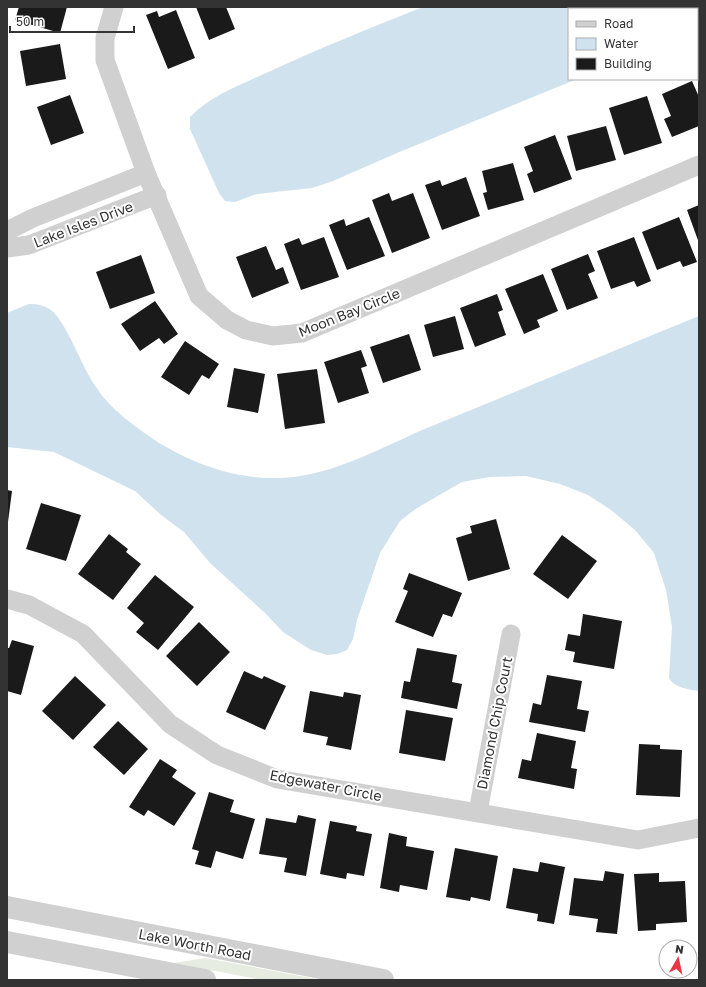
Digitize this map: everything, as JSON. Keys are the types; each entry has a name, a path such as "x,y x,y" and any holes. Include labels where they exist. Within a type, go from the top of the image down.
{"street":[{"name":"Moon Bay Circle","path":"114,7 105,38 105,60 146,172 199,296 227,320 246,330 273,336 302,333 699,165"},
{"name":"Lake Isles Drive","path":"7,231 33,218 146,172"},
{"name":"Lake Isles Drive","path":"7,248 30,245 157,195"},
{"name":"Edgewater Circle","path":"7,599 29,605 83,634 170,724 218,755 277,779 638,840 699,828"},
{"name":"Diamond Chip Court","path":"478,812 511,634"},
{"name":"Lake Worth Road","path":"7,907 383,980"},
{"path":"7,942 205,980"}],"shaded area":[{"path":"205,958 322,980 262,980 174,963"}],"water":[{"path":"423,7 699,7 698,18 698,8 568,8 568,80 575,80 333,181 312,188 257,194 235,202 225,201 219,193 190,129 190,117 216,97 236,87"},
{"path":"29,304 46,307 57,316 69,335 91,379 108,402 131,423 165,446 183,456 221,470 261,478 302,476 340,466 432,426 699,316 699,691 678,686 669,678 672,627 666,590 654,553 635,530 611,510 588,495 560,484 526,476 489,477 462,482 417,508 400,521 380,553 357,620 353,639 347,650 337,654 327,655 311,650 283,632 265,613 210,563 184,532 161,515 135,491 54,452 7,447 7,313"}],"building":[{"path":"19,7 67,7 60,33 15,20"},
{"path":"196,7 226,7 235,29 209,40"},
{"path":"176,10 195,58 168,69 146,15 157,11 159,17"},
{"path":"60,44 66,79 26,86 20,51"},
{"path":"692,81 699,97 699,126 672,137 664,119 671,116 662,94"},
{"path":"70,95 84,133 51,145 37,107"},
{"path":"647,96 662,143 624,155 609,108"},
{"path":"606,126 616,160 576,171 567,136"},
{"path":"555,135 572,179 534,193 527,174 533,171 524,147"},
{"path":"513,163 524,200 488,210 483,193 487,192 482,171"},
{"path":"466,177 480,216 442,230 425,185 440,180 442,186"},
{"path":"389,193 392,201 413,193 430,238 392,253 372,200"},
{"path":"699,205 699,243 687,210"},
{"path":"369,217 385,256 347,270 329,225 344,219 346,226"},
{"path":"679,217 697,262 683,267 680,261 657,270 642,232"},
{"path":"324,237 339,277 301,290 284,244 299,238 302,245"},
{"path":"634,237 651,281 637,287 634,281 611,289 597,251"},
{"path":"266,246 276,270 283,267 289,283 252,298 236,257"},
{"path":"588,254 595,271 588,274 598,298 567,310 551,269"},
{"path":"141,255 155,293 110,309 96,272"},
{"path":"543,274 558,311 537,320 540,327 524,334 505,289"},
{"path":"497,294 503,310 498,312 506,335 475,347 460,308"},
{"path":"155,301 178,334 164,344 159,338 140,351 121,324"},
{"path":"455,316 464,349 433,357 424,325"},
{"path":"409,334 421,370 383,383 370,347"},
{"path":"185,341 219,364 209,379 202,375 189,395 161,377"},
{"path":"361,350 367,366 361,368 369,393 338,403 324,362"},
{"path":"234,368 265,374 258,413 227,407"},
{"path":"317,369 325,423 285,429 277,374"},
{"path":"7,490 12,491 8,522 7,522"},
{"path":"41,503 81,515 66,561 26,549"},
{"path":"496,519 510,569 468,581 456,538 472,533 470,526"},
{"path":"109,534 128,549 126,552 141,564 113,600 78,574"},
{"path":"562,535 597,561 568,599 533,574"},
{"path":"409,573 462,593 452,617 443,614 433,637 395,622 408,591 403,589"},
{"path":"155,575 194,607 158,650 136,632 144,623 127,608"},
{"path":"583,614 622,621 614,669 573,662 575,652 565,650 568,634 580,636"},
{"path":"199,622 230,652 197,686 166,656"},
{"path":"12,640 34,646 21,695 7,691 7,648 9,648"},
{"path":"417,648 457,655 452,682 462,684 457,709 401,698 404,681 410,682"},
{"path":"244,671 262,679 264,676 286,686 265,730 226,712"},
{"path":"547,675 582,681 577,709 589,711 585,732 529,722 533,703 541,705"},
{"path":"75,676 106,705 73,740 42,711"},
{"path":"310,691 343,697 344,692 361,695 351,750 326,745 328,737 303,732"},
{"path":"406,710 453,718 445,761 399,753"},
{"path":"118,721 148,749 124,775 93,747"},
{"path":"537,733 576,741 571,768 577,769 574,789 518,778 522,759 531,761"},
{"path":"639,744 660,745 660,749 682,750 680,797 636,795"},
{"path":"160,759 177,770 172,777 196,793 174,826 148,810 144,816 129,807"},
{"path":"209,792 234,800 230,812 255,819 243,859 216,851 211,868 195,864 199,851 192,849"},
{"path":"298,815 316,819 306,876 284,872 287,858 259,854 266,818 296,823"},
{"path":"330,821 357,826 356,831 372,834 364,876 347,873 346,879 320,874"},
{"path":"389,833 407,837 406,846 434,851 427,890 400,885 399,892 380,888"},
{"path":"455,848 498,856 490,901 471,897 470,901 446,897"},
{"path":"540,862 565,867 554,924 537,921 538,914 506,908 513,868 538,872"},
{"path":"605,871 624,874 617,934 596,932 598,919 569,915 574,878 603,881"},
{"path":"659,873 659,882 685,881 687,922 656,924 656,930 638,931 634,874"}]}
